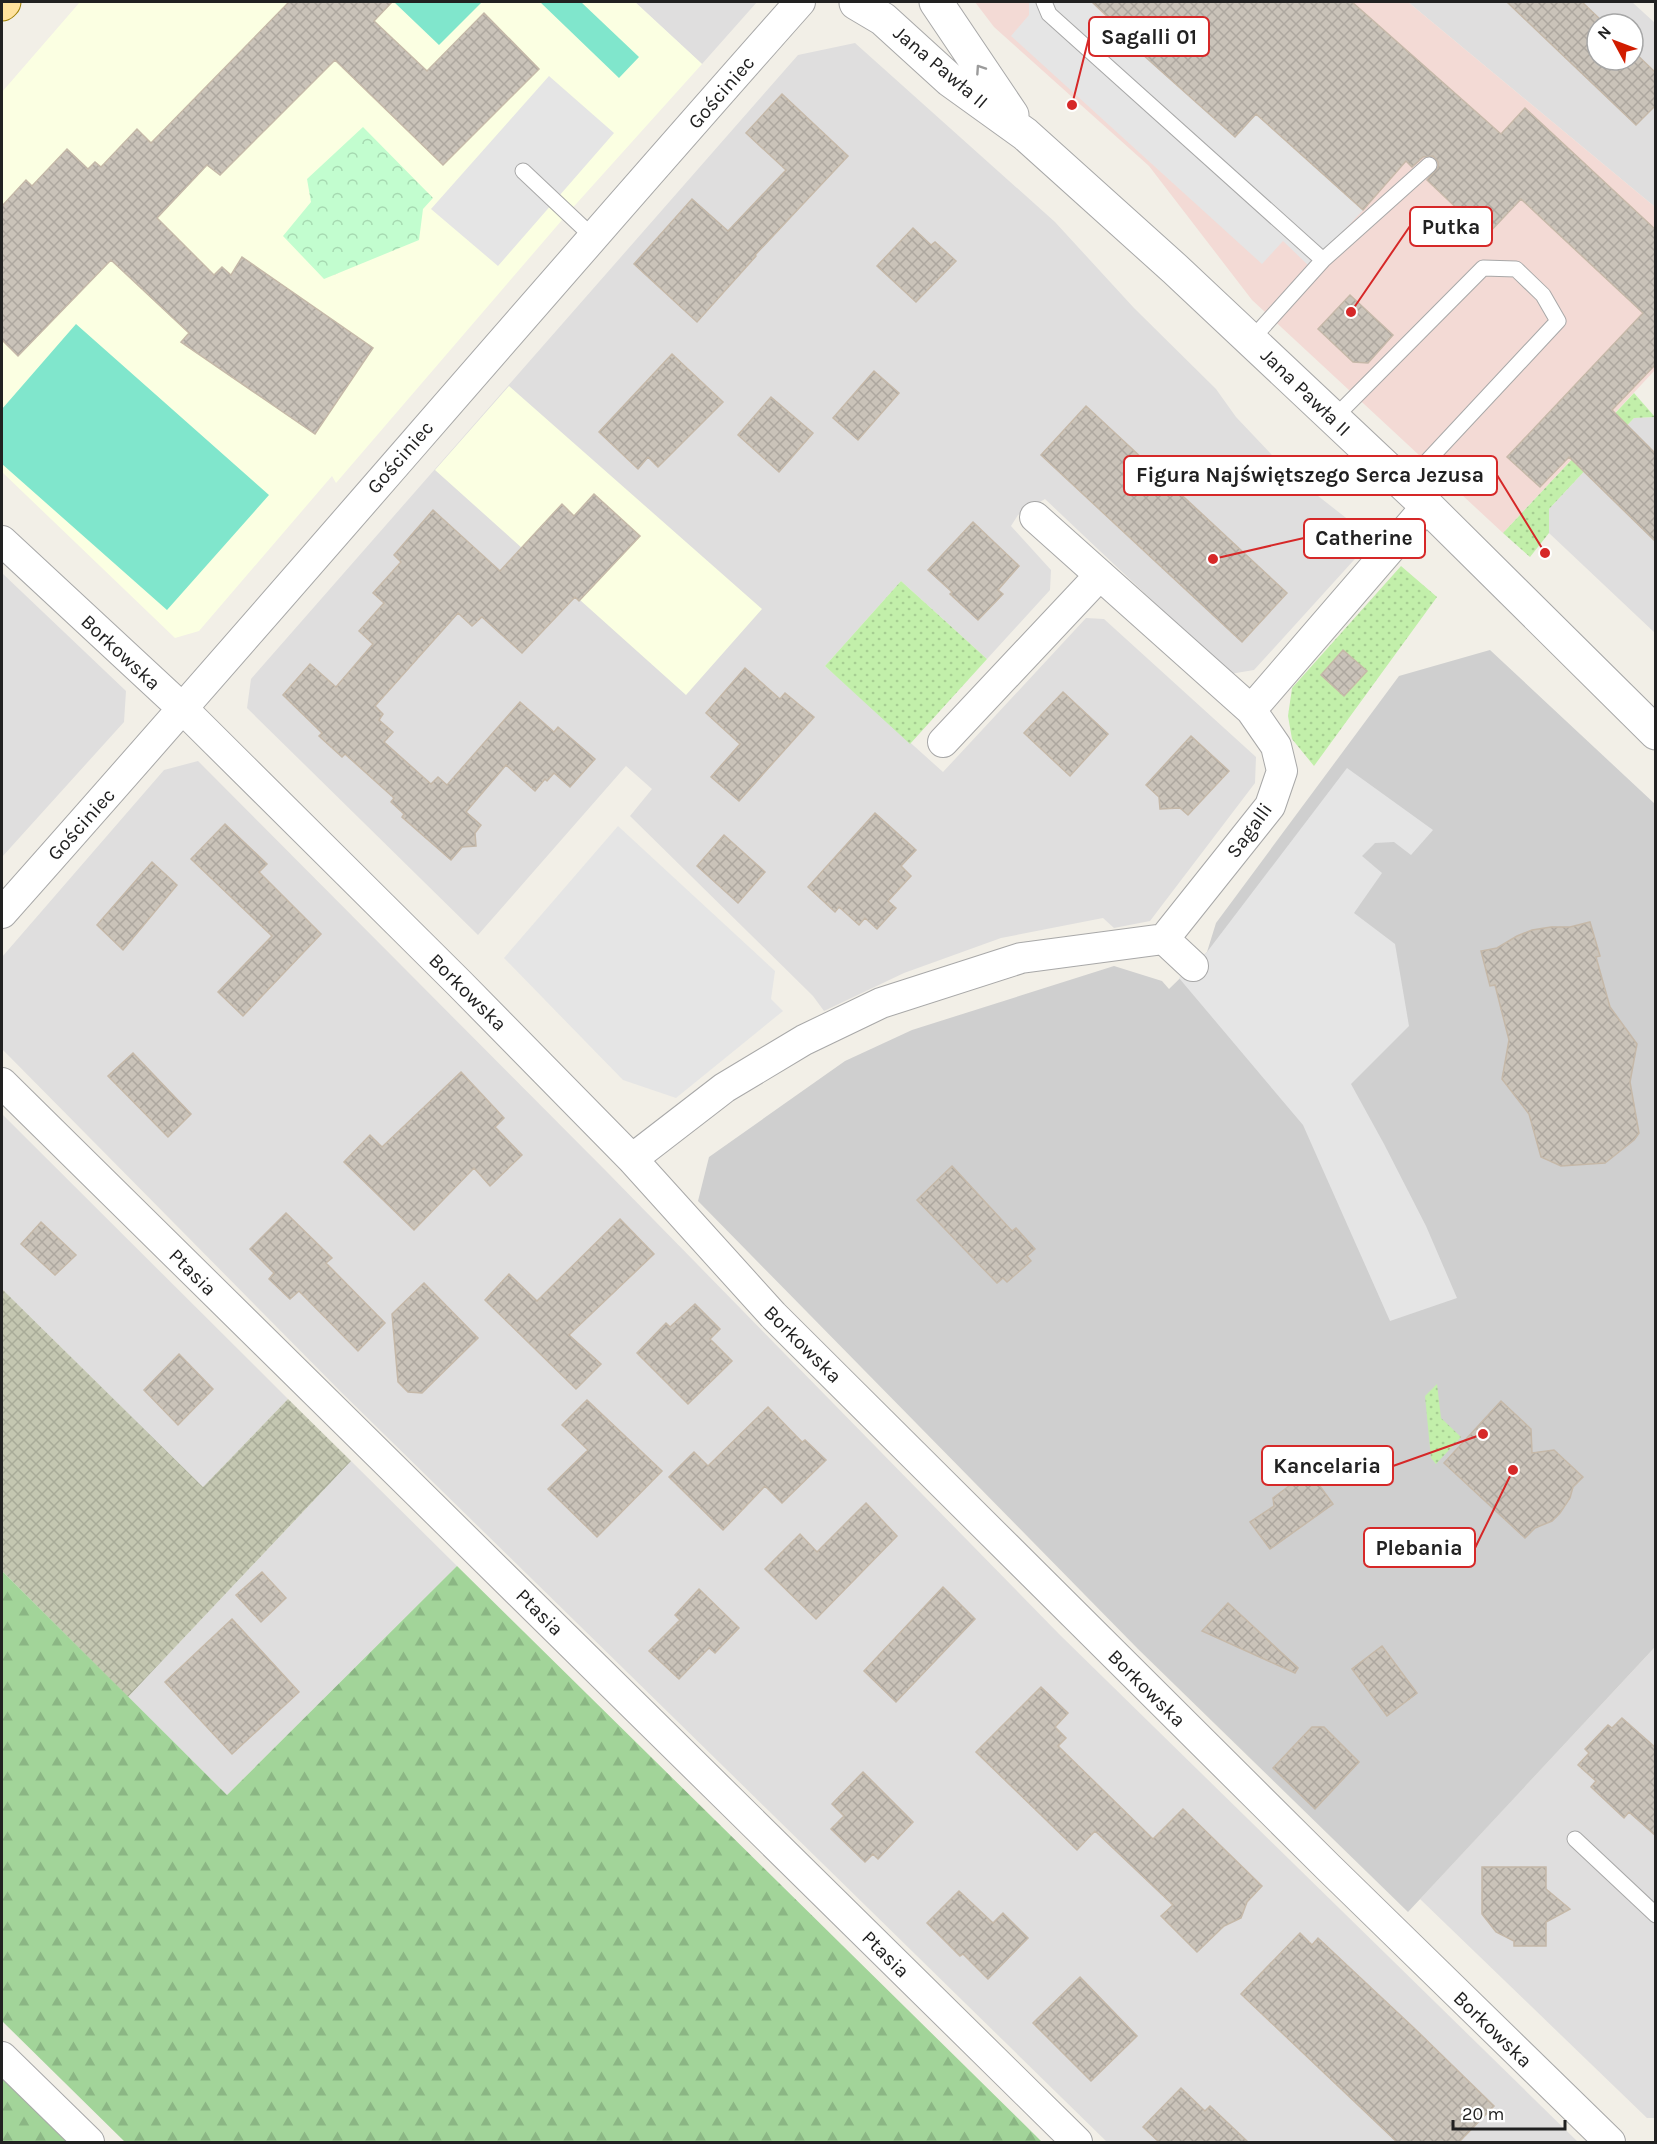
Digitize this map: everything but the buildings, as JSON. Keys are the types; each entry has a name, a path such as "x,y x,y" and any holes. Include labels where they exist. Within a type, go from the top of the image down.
{"street":[{"name":"Gościniec","path":"2,913 800,2"},
{"name":"Jana Pawła II","path":"856,2 883,19 950,80 1025,134 1251,340 1416,496 1656,733"},
{"name":"Jana Pawła II","path":"936,2 1025,134"},
{"path":"1251,710 1416,496"},
{"name":"Sagalli","path":"1035,517 1251,710 1276,746 1282,771 1270,806 1164,939"},
{"name":"Borkowska","path":"2,541 183,709 459,982 632,1159 773,1315 1328,1867 1610,2142"},
{"path":"943,741 1100,575"},
{"path":"632,1159 724,1088 804,1040 881,1002 1020,958 1164,939 1193,966"},
{"name":"Ptasia","path":"2,1083 1077,2142"},
{"path":"2,2056 89,2142"}],"lane":[{"path":"1044,2 1049,14 1323,260"},
{"path":"1251,340 1323,260 1429,165"},
{"path":"523,171 594,238"},
{"path":"1334,418 1483,268 1516,269 1543,295 1558,321 1416,496"},
{"path":"1575,1839 1656,1915"}],"shaded area":[{"path":"80,2 635,2 702,64 568,213 336,483 332,476 199,631 175,638 2,472 2,92"},
{"path":"635,2 757,2 702,64"},
{"path":"975,2 1408,2 1655,207 1655,370 1503,533 1252,300 1149,166 994,27"},
{"path":"1029,2 1092,2 1123,37 1235,137 1256,114 1363,210 1310,267 1283,241 1262,264 1011,36 1029,15"},
{"path":"1408,2 1632,2 1643,12 1585,12 1585,72 1645,72 1645,14 1655,23 1655,207"},
{"path":"855,43 1055,222 1134,308 1216,389 1236,417 1290,474 1373,539 1254,670 1230,674 1045,499 1018,515 1011,526 1051,570 1050,590 987,659 901,581 825,666 943,772 1086,618 1104,619 1256,757 1255,783 1150,921 1114,928 1103,918 1001,938 904,973 824,1011 813,996 630,816 652,789 626,766 478,935 247,708 251,679 798,55"},
{"path":"549,76 614,133 498,266 431,209"},
{"path":"509,386 762,609 686,695 435,470"},
{"path":"1655,417 1655,633 1549,533 1549,509 1634,418"},
{"path":"2,573 126,691 124,722 2,857"},
{"path":"1490,650 1655,804 1655,1647 1408,1912 1138,1649 698,1201 709,1157 845,1061 912,1030 1114,966 1162,981 1169,989 1207,952 1216,923 1399,676"},
{"path":"198,761 607,1172 1059,1634 1578,2142 1107,2142 342,1393 2,1049 2,957 164,770"},
{"path":"1347,768 1433,830 1411,855 1394,842 1375,843 1362,856 1382,873 1354,913 1395,944 1409,1026 1351,1084 1426,1226 1457,1298 1390,1321 1303,1125 1179,978 1207,952"},
{"path":"618,826 775,971 771,999 783,1011 676,1098 623,1080 504,958"},
{"path":"2,1114 288,1399 203,1487 2,1289"},
{"path":"2,1289 203,1487 288,1399 351,1461 128,1697 2,1571"},
{"path":"351,1461 457,1566 227,1795 128,1697"},
{"path":"1655,1647 1655,2118 1647,2118 1420,1899"}],"green space":[{"path":"394,2 482,2 439,45"},
{"path":"540,2 581,2 639,57 619,78"},
{"path":"363,127 433,198 423,209 419,240 324,279 283,236 311,202 307,179"},
{"path":"76,324 269,495 167,610 2,464 2,409"},
{"path":"1634,393 1655,417 1634,418 1549,509 1549,533 1530,557 1503,533"},
{"path":"1401,566 1437,597 1314,766 1292,739 1288,716 1292,688"},
{"path":"901,581 987,659 910,744 825,666"},
{"path":"1437,1384 1441,1418 1461,1437 1436,1464 1431,1458 1425,1396"},
{"path":"457,1566 1042,2142 125,2142 2,2021 2,1571 227,1795"},
{"path":"2,2078 67,2142 2,2142"}],"place":[{"name":"Sagalli 01","path":"1072,105"},
{"name":"Putka","path":"1351,312"},
{"name":"Figura Najświętszego Serca Jezusa","path":"1545,553"},
{"name":"Catherine","path":"1213,559"},
{"name":"Kancelaria","path":"1483,1434"},
{"name":"Plebania","path":"1513,1470"}]}
